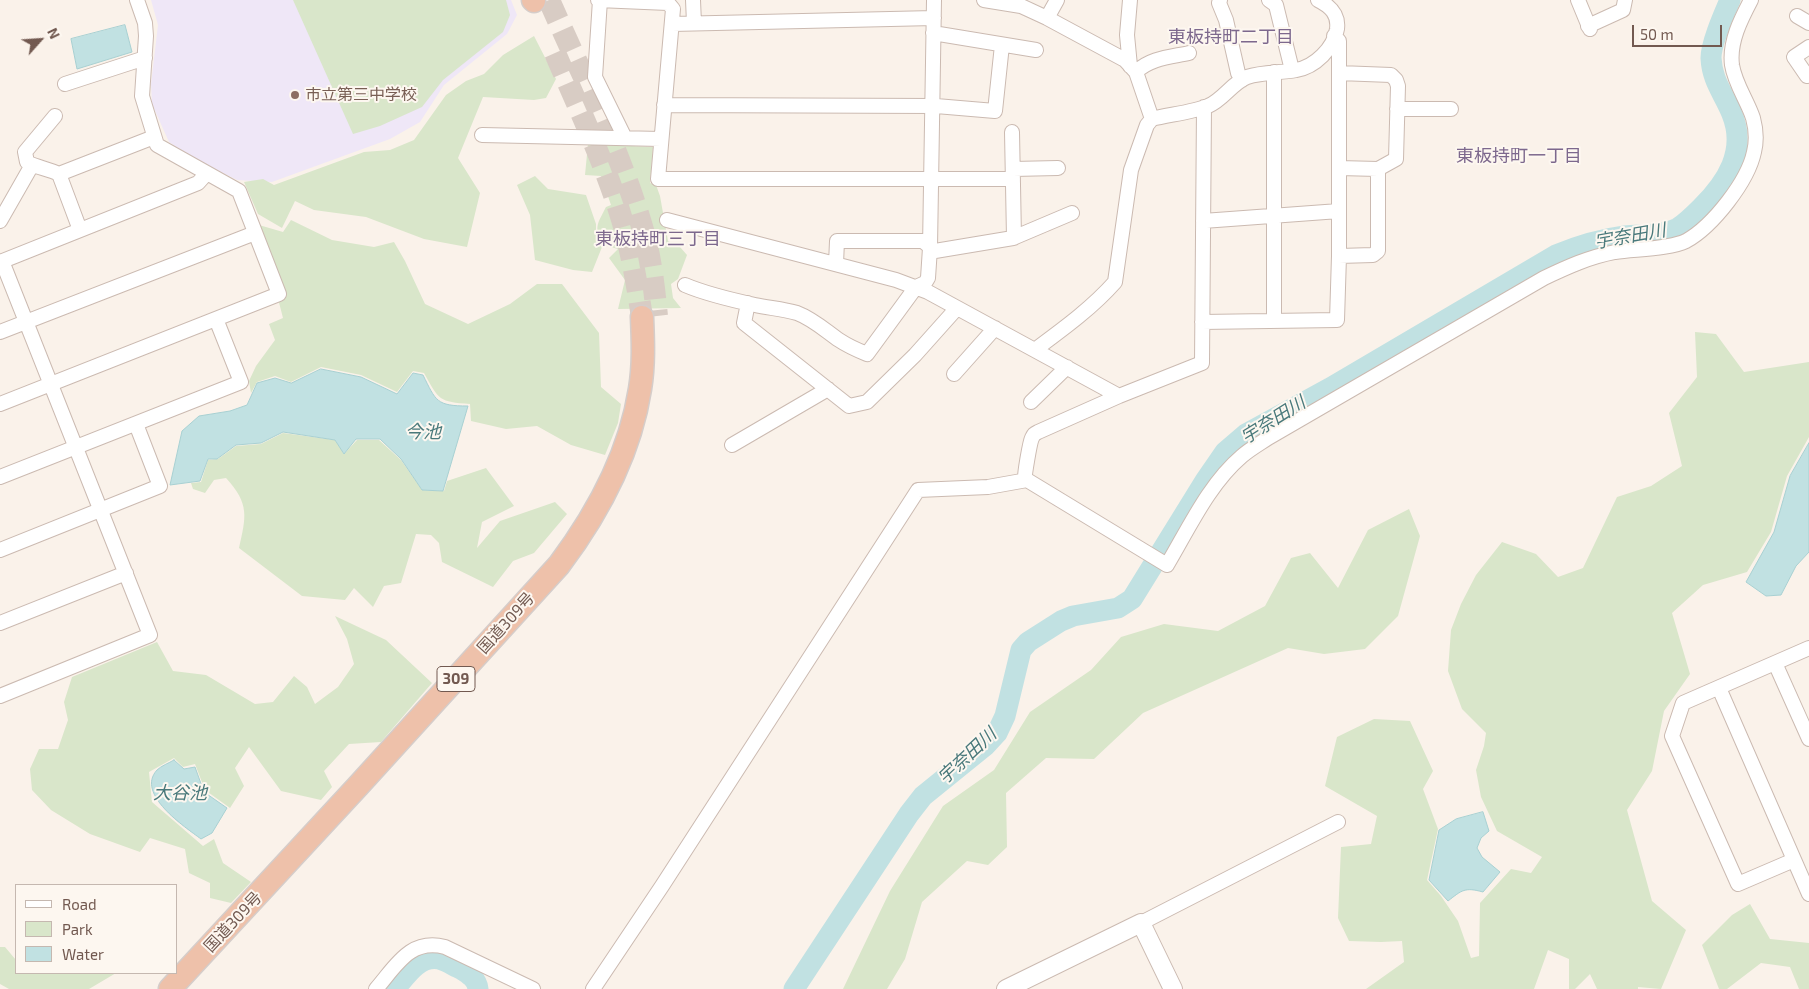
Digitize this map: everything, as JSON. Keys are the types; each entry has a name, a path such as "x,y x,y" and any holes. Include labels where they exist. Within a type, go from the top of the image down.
{"highway":[{"name":"国道309号","path":"170,989 514,615 559,565 580,536 608,487 623,452 635,416 640,388 643,350 650,316 654,387 647,423 625,485 608,520 588,550 530,619 191,989"}],"street":[{"path":"0,404 279,294 239,191 157,145 142,96 145,23 138,0"},
{"path":"625,138 595,77 599,0 668,3 673,9 658,179 931,179 1013,174 1058,168"},
{"path":"692,0 694,23"},
{"path":"685,285 748,303 800,314 830,332 837,339 867,354 916,287 925,283 928,278 934,0"},
{"path":"984,0 1021,6 1047,18 1125,60 1133,69"},
{"path":"1047,18 1057,0"},
{"path":"1130,0 1128,35 1133,69 1152,119"},
{"path":"1220,0 1219,3 1226,20 1238,73 1242,80"},
{"path":"1269,0 1276,5 1292,70"},
{"path":"1036,349 1070,324 1115,282 1130,170 1147,125 1152,119 1204,107 1223,96 1247,78 1274,72 1297,70 1317,60 1330,46 1336,30 1337,19 1333,10 1318,0"},
{"path":"1578,0 1589,28 1623,10 1625,0"},
{"path":"593,989 662,886 918,490 988,486 1027,480 1167,565 1206,499 1229,469 1242,456 1268,438 1544,278 1568,266 1601,255 1672,246 1685,242 1708,224 1732,196 1754,153 1755,135 1752,116 1735,76 1732,64 1736,31 1751,0"},
{"path":"1796,16 1809,23"},
{"path":"672,24 934,18"},
{"path":"933,33 1036,50"},
{"path":"1202,322 1337,320 1339,256 1339,41 1334,36"},
{"path":"664,105 932,106 995,111 1002,44"},
{"path":"1809,47 1794,57 1807,76 1809,75"},
{"path":"1133,69 1156,60 1189,53"},
{"path":"65,84 145,58"},
{"path":"1274,72 1274,321"},
{"path":"1339,73 1391,75 1396,80 1398,86 1396,159 1378,169 1339,168"},
{"path":"1025,480 1024,474 1034,435 1119,396 1202,362 1204,107"},
{"path":"1397,109 1451,109"},
{"path":"55,116 25,152 27,162 59,174 80,230"},
{"path":"1012,132 1014,238"},
{"path":"482,135 661,139"},
{"path":"59,174 154,136"},
{"path":"0,221 32,165"},
{"path":"1339,256 1373,255 1378,251 1378,169"},
{"path":"0,696 150,635 27,322 1,261 198,183 207,173"},
{"path":"1203,221 1339,211"},
{"path":"836,264 837,241 923,241 936,251 1014,238 1072,213"},
{"path":"667,220 896,280 916,287 1036,349 1119,396"},
{"path":"0,332 256,233"},
{"path":"748,303 744,323 849,406 867,402 915,355 957,308"},
{"path":"0,477 240,382 216,319"},
{"path":"954,374 995,328"},
{"path":"1031,402 1067,367"},
{"path":"732,445 828,389"},
{"path":"0,550 160,486 136,424"},
{"path":"0,623 126,573"},
{"path":"1794,860 1738,884 1672,736 1683,703 1709,690 1719,688 1809,648"},
{"path":"1775,663 1809,740"},
{"path":"1719,688 1809,894"},
{"path":"1006,989 1338,822"},
{"path":"1140,923 1173,989"},
{"path":"376,989 411,950 429,944 445,947 533,989"}],"shaded area":[{"name":"市立第三中学校","path":"151,0 511,0 517,15 507,34 444,85 420,122 390,139 272,182 237,180 189,156 169,142 152,104 151,84 158,25"}],"green space":[{"path":"293,0 506,0 510,15 503,32 443,80 422,107 380,126 353,134"},
{"path":"534,36 556,79 546,98 534,100 483,97 458,158 480,193 467,247 424,239 366,217 314,210 295,201 282,228 258,214 244,182 263,179 274,185 364,152 390,150 414,140 446,95 466,81 484,74 503,55"},
{"path":"588,144 653,147 650,183 656,185 660,196 668,241 680,247 687,255 678,279 671,284 673,298 681,308 618,309 625,280 609,258 618,249 603,245 598,234 597,229 601,217 606,207 611,205 601,176 585,175"},
{"path":"535,176 548,189 586,195 596,224 596,235 602,247 592,272 573,270 535,260 530,215 517,185"},
{"path":"291,220 332,240 374,247 394,242 425,304 468,324 510,304 537,284 562,284 599,333 601,387 621,404 618,423 605,455 571,445 537,426 506,429 471,421 470,404 452,402 441,398 433,389 424,373 413,371 397,392 361,375 321,367 291,382 275,376 257,382 251,393 249,381 256,366 275,340 269,324 283,318 259,225 283,232"},
{"path":"1695,332 1716,334 1744,372 1809,362 1809,437 1787,476 1771,532 1747,572 1703,585 1672,613 1690,674 1664,711 1652,771 1627,810 1652,901 1686,930 1661,989 1638,987 1638,989 1597,989 1590,974 1575,989 1569,989 1569,959 1548,950 1534,989 1366,989 1404,962 1402,941 1349,941 1338,918 1341,847 1371,844 1377,816 1325,786 1337,737 1374,719 1410,721 1433,771 1423,789 1438,829 1427,880 1441,896 1458,921 1471,958 1479,956 1480,903 1511,869 1531,873 1542,857 1497,831 1481,797 1476,770 1486,733 1462,709 1448,671 1451,630 1461,604 1476,575 1502,542 1536,554 1558,577 1583,568 1617,497 1651,486 1682,466 1669,413 1697,377"},
{"path":"283,433 335,440 344,454 357,440 379,440 401,460 422,490 444,491 447,481 486,468 514,506 482,522 477,548 500,521 555,502 567,514 534,553 513,561 493,587 442,562 439,543 431,535 416,534 401,583 384,586 373,607 354,588 345,600 302,596 239,548 244,519 243,503 234,487 226,478 214,480 205,493 193,489 191,483 201,482 208,460 218,459 236,446 261,444"},
{"path":"1409,509 1420,536 1398,616 1365,649 1324,654 1288,648 1143,713 1094,759 1046,758 1006,793 1007,847 988,865 967,861 922,902 905,959 887,989 843,989 890,891 943,806 994,770 1030,712 1091,670 1121,637 1164,624 1218,631 1265,606 1291,558 1310,553 1338,588 1368,530"},
{"path":"335,616 386,640 432,683 381,742 349,744 324,771 332,787 321,800 281,791 249,747 235,768 244,786 230,808 205,790 195,764 183,767 174,758 149,772 152,802 203,846 214,839 223,863 251,882 231,903 210,898 210,883 189,873 185,849 150,838 140,852 90,834 51,810 32,790 30,769 39,749 58,749 68,720 64,702 72,677 157,642 173,671 206,675 255,704 273,702 294,676 307,687 315,704 338,687 354,664 347,639"},
{"path":"1750,904 1770,939 1809,943 1809,989 1799,989 1790,967 1761,963 1727,989 1719,989 1702,945 1732,915"},
{"path":"0,947 5,947 15,959 15,974 114,974 89,989 9,989 0,984"}],"water":[{"path":"125,25 132,52 77,69 71,39"},
{"name":"今池","path":"321,369 361,377 397,394 413,373 423,375 438,400 449,405 468,406 443,491 422,490 401,459 380,439 356,439 344,454 335,440 283,432 261,443 236,445 217,459 208,459 200,481 170,485 182,431 199,416 230,411 247,405 257,383 275,378 291,383"},
{"path":"1809,443 1809,552 1796,566 1781,595 1766,596 1746,582 1774,532 1790,476"},
{"name":"大谷池","path":"174,760 184,769 195,767 204,792 227,808 212,833 201,839 184,827 165,809 152,789 152,779 157,770"},
{"path":"1483,812 1489,831 1481,838 1477,848 1482,857 1500,872 1483,892 1464,890 1448,901 1429,880 1439,830 1456,819"}],"waterway":[{"name":"宇奈田川","path":"794,989 909,814 923,796 986,745 997,733 1005,716 1021,650 1028,642 1061,621 1073,616 1118,608 1132,599 1225,452 1246,434 1330,388 1556,255 1607,239 1672,231 1684,224 1701,208 1719,188 1732,165 1736,153 1736,128 1732,114 1716,81 1711,58 1715,37 1730,0"},
{"name":"宇奈田川","path":"395,989 419,963 432,959 442,960 464,971 474,980 478,989"}],"tunnel":[{"path":"549,0 600,113 634,200 648,251 657,316"},
{"path":"555,53 592,137 616,201 629,246 642,317"}],"place":[{"name":"市立第三中学校","path":"295,95"}],"district":[{"name":"東板持町二丁目","path":"1231,37"},
{"name":"東板持町一丁目","path":"1519,156"},
{"name":"東板持町三丁目","path":"658,239"}]}
